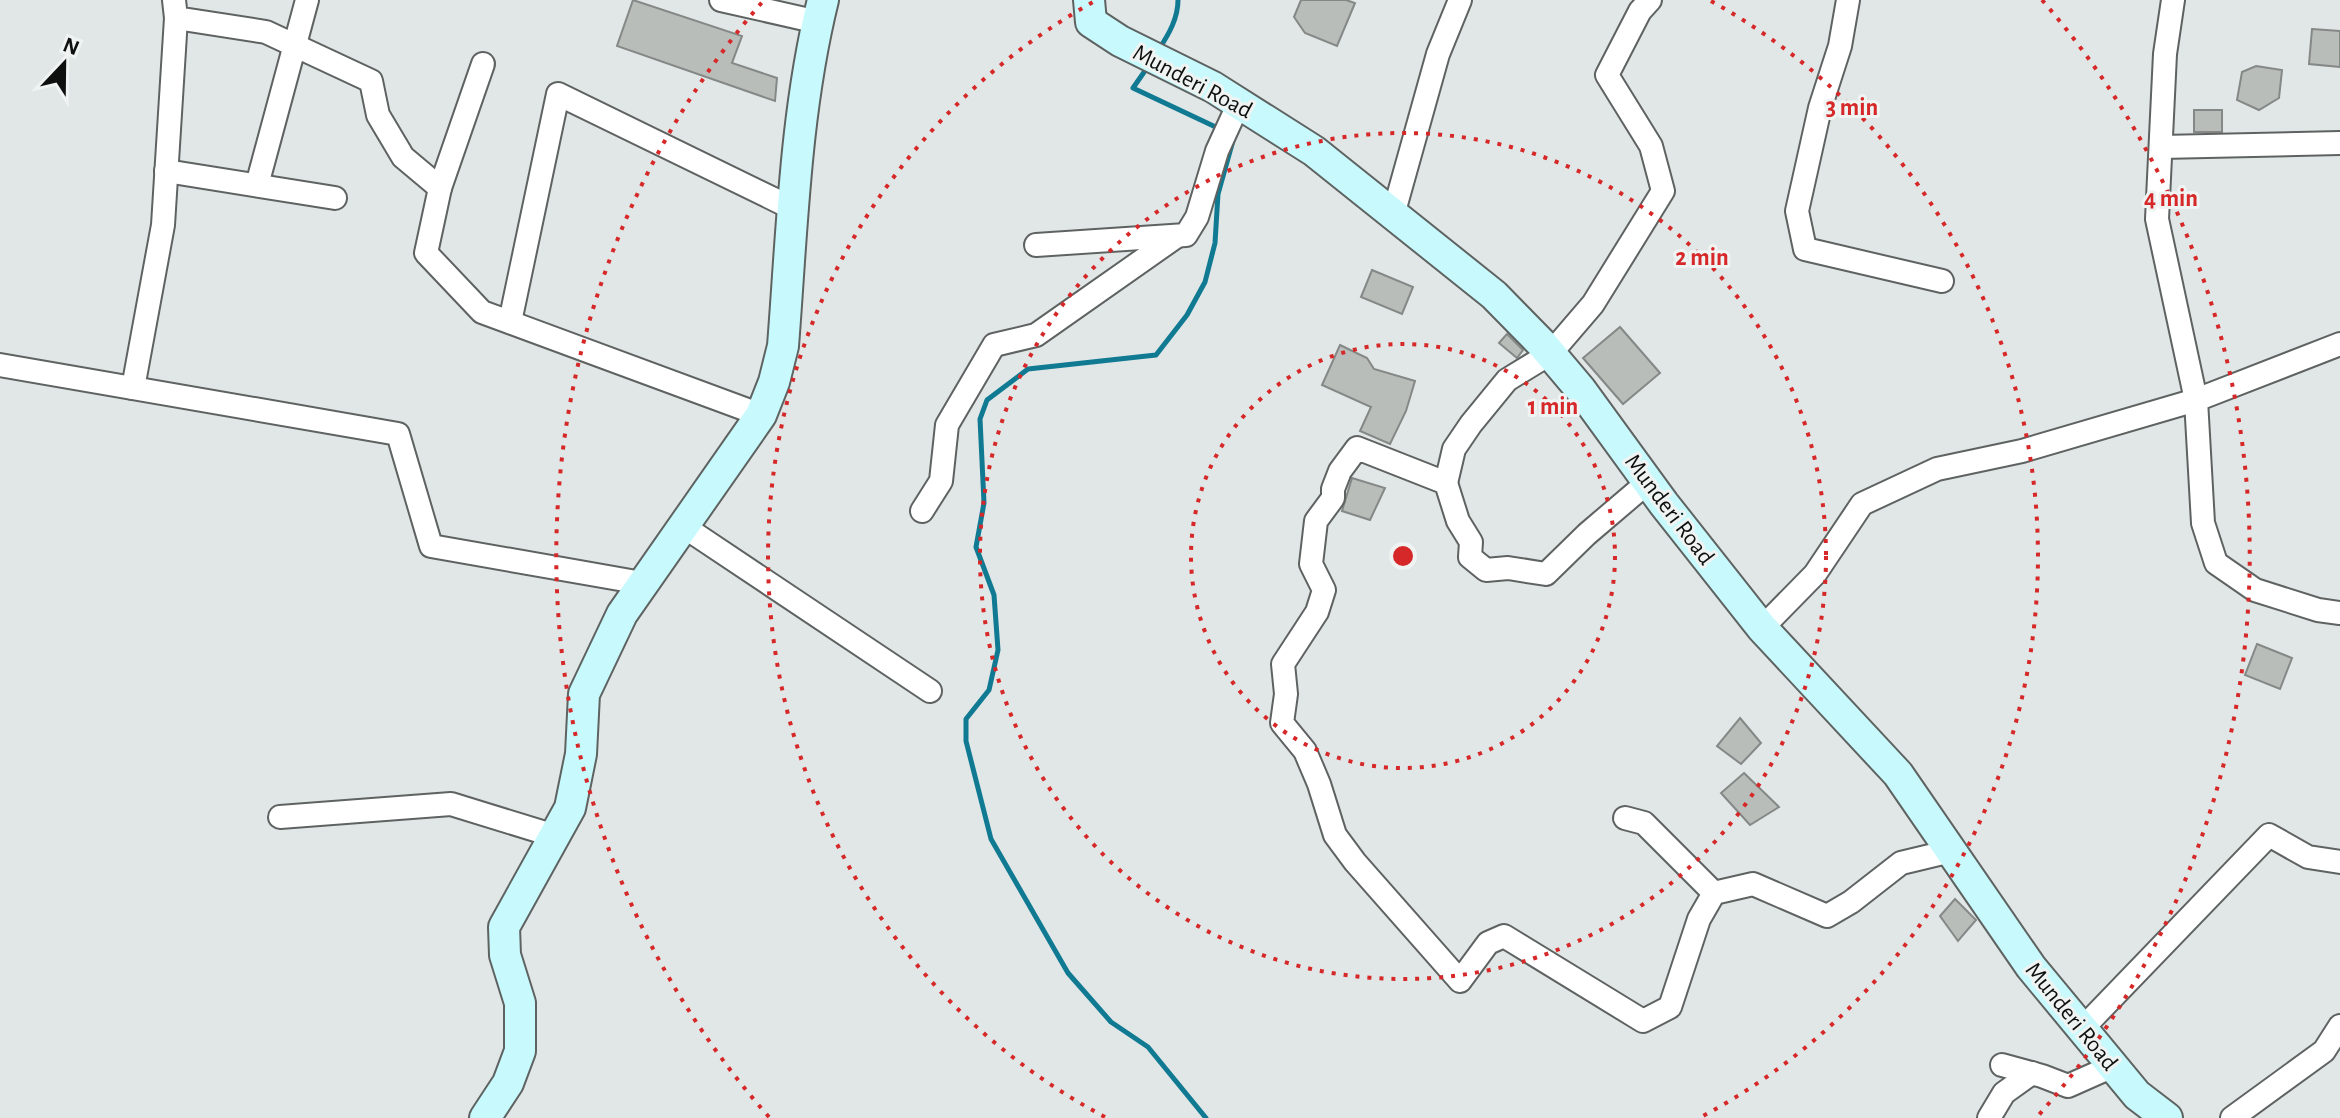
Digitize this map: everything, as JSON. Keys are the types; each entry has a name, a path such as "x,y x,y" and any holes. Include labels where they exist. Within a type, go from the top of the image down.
{"main road":[{"name":"Munderi Road","path":"1089,0 1091,22 1213,87 1235,113 1314,151 1494,295 1551,353 1762,628 1898,774 2031,967 2137,1095 2167,1118"},
{"path":"485,1118 508,1083 520,1051 520,1003 505,955 504,927 570,808 581,754 584,694 622,614 761,415 774,382 783,346 802,115 820,11"}],"street":[{"path":"257,185 307,0"},
{"path":"721,0 820,11"},
{"path":"1393,215 1438,54 1460,0"},
{"path":"1648,482 1546,574 1508,568 1486,570 1470,557 1471,542 1458,521 1446,483 1454,449 1471,424 1507,380 1551,353 1593,304 1663,191 1651,146 1607,75 1640,11 1650,0"},
{"path":"1848,0 1840,46 1820,108 1797,211 1805,249 1942,281"},
{"path":"2173,0 2165,54 2157,219 2196,400 2203,523 2216,563 2255,590 2318,610 2340,613"},
{"path":"133,388 163,225 175,9 266,32 371,81 378,115 403,157 440,188"},
{"path":"483,64 440,188 426,253 482,312 761,415"},
{"path":"510,322 558,94 794,209"},
{"path":"1036,245 1186,235 1197,217 1221,143 1235,113"},
{"path":"2161,147 2340,143"},
{"path":"166,171 335,198"},
{"path":"922,511 941,481 947,425 994,345 1036,335 1177,236"},
{"path":"1762,628 1815,574 1862,504 1937,469 2022,451 2196,400 2340,344"},
{"path":"0,365 398,434 431,546 642,583"},
{"path":"1446,483 1357,448 1340,471 1333,498 1316,521 1311,564 1324,590 1317,612 1283,664 1286,694 1282,723 1305,751 1335,835 1460,981 1488,943 1504,936 1643,1021 1670,1007 1699,919 1714,893 1753,884 1827,916 1851,902 1901,863 1951,851"},
{"path":"683,526 930,691"},
{"path":"280,817 451,804 555,836"},
{"path":"1625,818 1644,823 1714,893"},
{"path":"2082,1029 2269,835 2308,857 2340,862"},
{"path":"2232,1118 2324,1051 2340,1026"},
{"path":"2002,1065 2068,1086 2113,1066"},
{"path":"1989,1118 2004,1093 2032,1073"}],"building":[{"path":"633,0 742,36 732,63 777,78 775,101 617,46"},
{"path":"1301,0 1346,0 1355,3 1337,46 1305,33 1294,17"},
{"path":"2312,29 2340,31 2340,67 2309,64"},
{"path":"2256,66 2282,70 2279,98 2259,110 2237,100 2242,72"},
{"path":"2194,110 2222,110 2222,132 2194,132"},
{"path":"1372,270 1413,287 1402,314 1361,297"},
{"path":"1620,327 1660,373 1623,404 1583,358"},
{"path":"1507,334 1523,350 1517,358 1499,343"},
{"path":"1340,345 1367,358 1374,369 1415,381 1406,411 1390,444 1360,431 1371,407 1322,385"},
{"path":"1352,478 1385,488 1370,520 1342,511"},
{"path":"2257,644 2292,658 2280,689 2245,675"},
{"path":"1740,718 1761,743 1741,764 1717,746"},
{"path":"1744,773 1779,807 1750,825 1721,793"},
{"path":"1955,899 1976,920 1958,941 1940,916"}],"waterway":[{"path":"1159,49 1172,26 1178,0"},
{"path":"1149,65 1133,88 1222,130"},
{"path":"1206,1118 1148,1047 1111,1022 1068,973 991,839 966,741 966,719 989,690 998,650 994,595 976,547 984,503 980,419 987,400 1028,369 1156,355 1187,315 1205,282 1215,243 1218,194 1234,137"}]}
